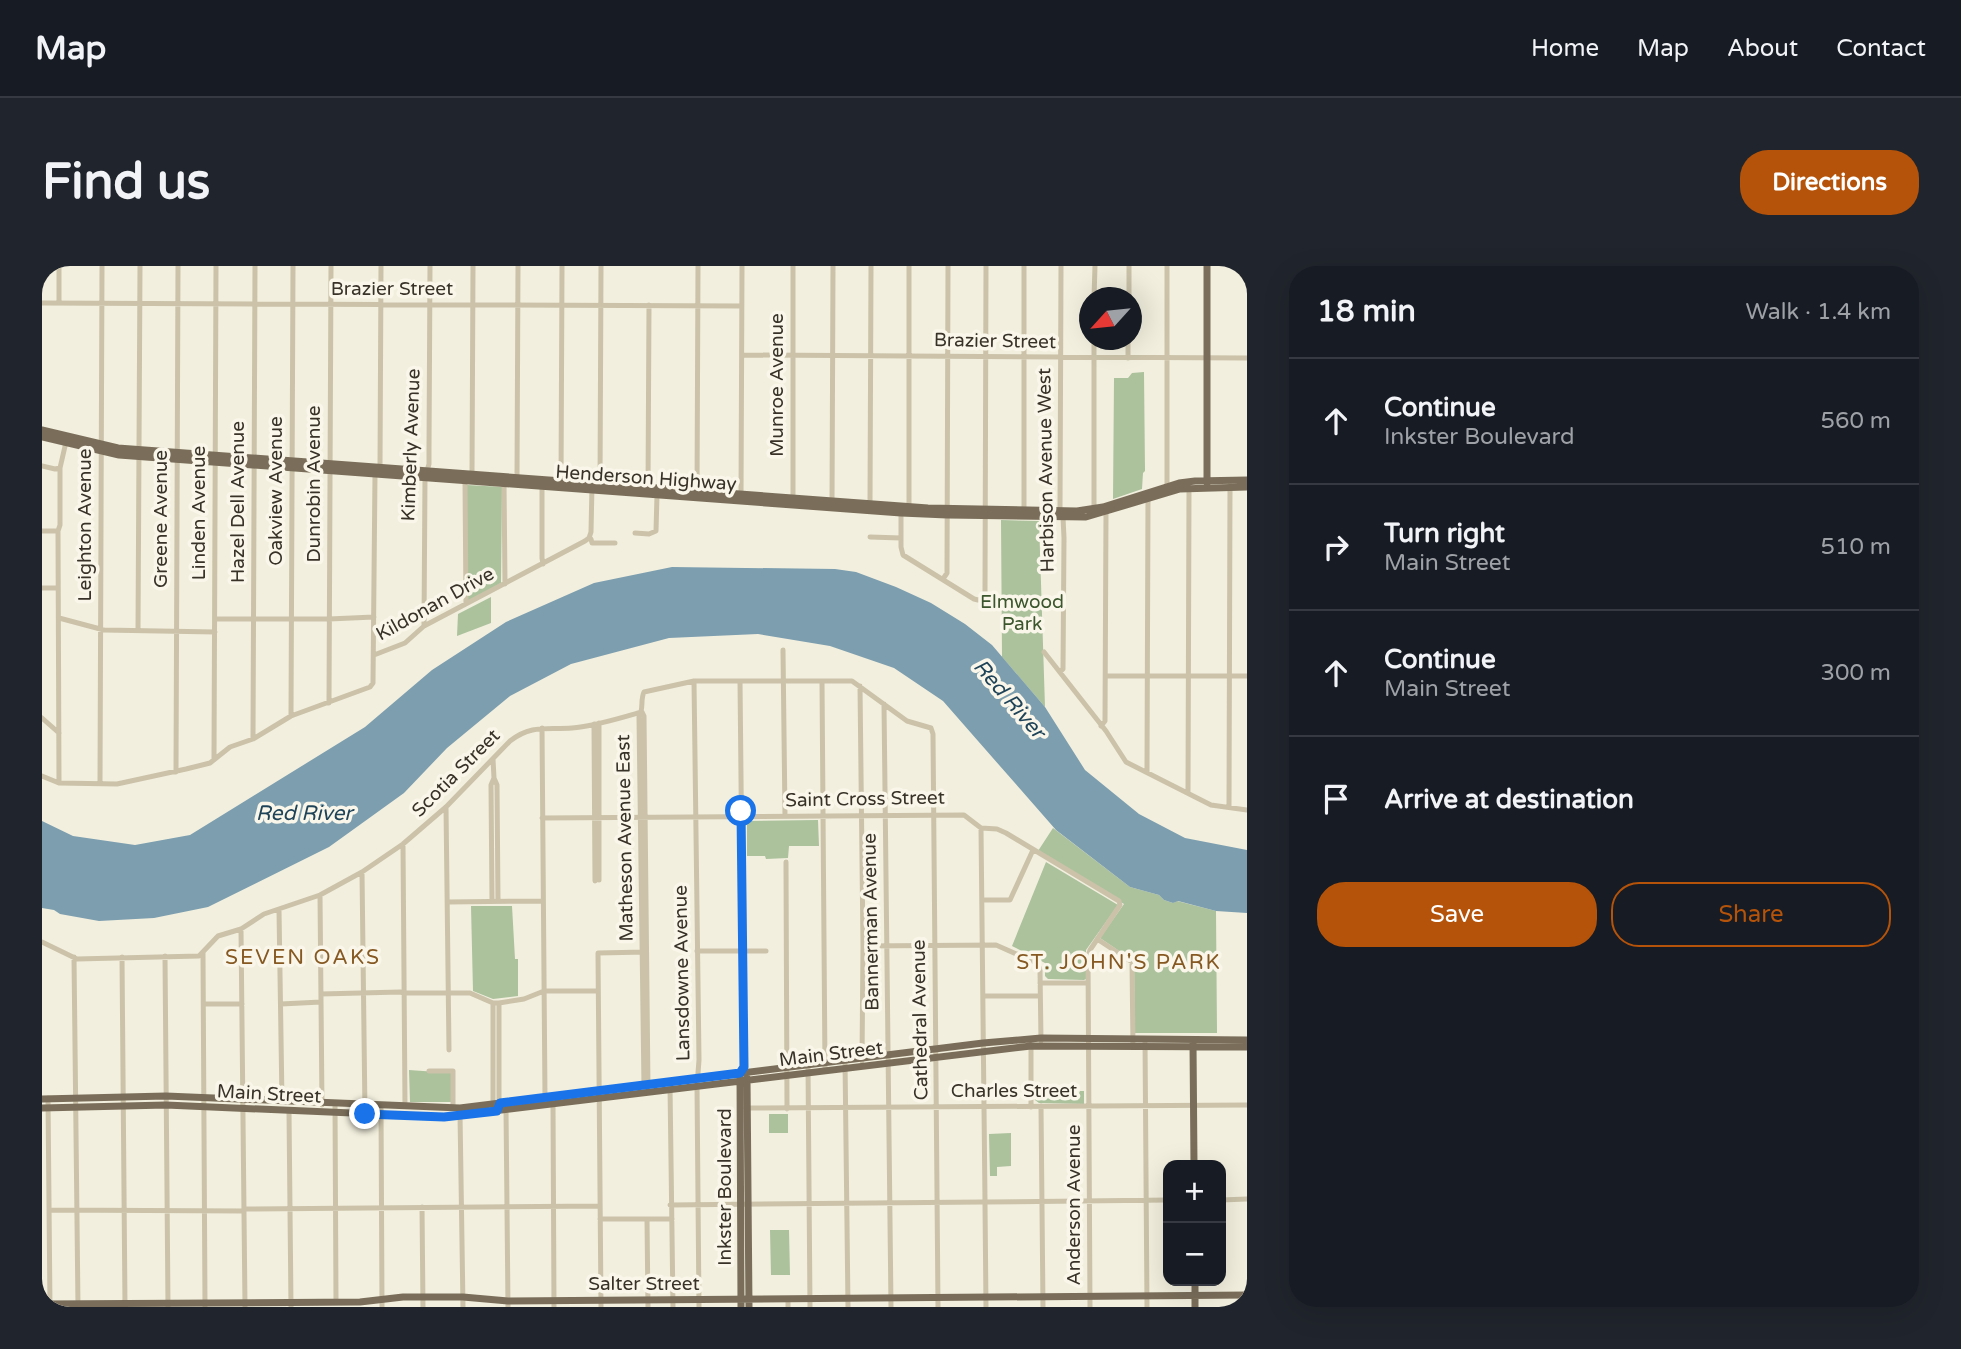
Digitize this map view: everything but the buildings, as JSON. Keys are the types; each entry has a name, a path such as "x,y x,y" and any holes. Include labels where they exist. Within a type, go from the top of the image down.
{"main road":[{"path":"1207,266 1207,484"},
{"name":"Henderson Highway","path":"42,430 68,440"},
{"name":"Henderson Highway","path":"42,437 139,453 377,471 472,474 542,486 561,484"},
{"name":"Henderson Highway","path":"426,474 465,481 517,478 596,487 870,508 1086,517 1106,513 1186,482 1247,487"},
{"name":"Henderson Highway","path":"1230,484 1247,480"},
{"name":"Henderson Highway","path":"1167,489 1189,489 1207,484"},
{"name":"Henderson Highway","path":"1062,514 1148,496"},
{"name":"Main Street","path":"646,1088 1031,1042 1193,1043 1247,1040"},
{"path":"1193,1043 1194,1160"},
{"name":"Main Street","path":"1193,1043 1247,1047"},
{"name":"Inkster Boulevard","path":"743,1075 749,1204 745,1303"},
{"name":"Main Street","path":"45,1099 123,1100 166,1105 436,1117 458,1111 698,1082"},
{"name":"Main Street","path":"45,1108 166,1096 405,1106 458,1111"},
{"path":"274,1110 282,1101"},
{"path":"289,1111 296,1101"},
{"name":"Inkster Boulevard","path":"744,1107 740,1204 745,1303"},
{"path":"436,1117 442,1112 442,1108"},
{"path":"1195,1286 1195,1307"},
{"name":"Salter Street","path":"47,1305 291,1305 336,1302 382,1304 423,1297 463,1297 508,1304 648,1304 810,1303 848,1298 1247,1295"}],"street":[{"path":"59,266 59,302"},
{"name":"Leighton Avenue","path":"100,784 102,266"},
{"path":"138,631 140,266"},
{"name":"Greene Avenue","path":"176,772 178,266"},
{"name":"Linden Avenue","path":"214,760 216,266"},
{"name":"Hazel Dell Avenue","path":"254,739 255,266"},
{"name":"Oakview Avenue","path":"291,716 293,266"},
{"name":"Dunrobin Avenue","path":"329,703 331,266"},
{"path":"374,655 381,266"},
{"name":"Kimberly Avenue","path":"424,626 430,266"},
{"path":"466,604 465,481 472,474 473,266"},
{"path":"517,478 518,266"},
{"path":"561,484 562,266"},
{"path":"601,266 596,487 589,538 592,543 615,543"},
{"path":"697,494 698,266"},
{"path":"741,498 742,266"},
{"name":"Munroe Avenue","path":"793,266 793,502"},
{"path":"832,505 833,266"},
{"path":"870,508 871,266"},
{"path":"909,266 909,356 901,549 905,556 979,600 984,596 986,266"},
{"path":"943,579 947,573 948,266"},
{"path":"1023,513 1024,266"},
{"name":"Harbison Avenue West","path":"1060,266 1063,669 1060,672"},
{"path":"1094,266 1094,287"},
{"path":"1129,266 1129,287"},
{"path":"1167,266 1167,489"},
{"name":"Brazier Street","path":"42,303 742,306"},
{"path":"648,491 649,305"},
{"path":"1094,350 1094,509"},
{"path":"1128,350 1128,358"},
{"name":"Brazier Street","path":"742,355 1247,358"},
{"path":"59,783 58,531 60,468 68,440"},
{"path":"42,466 60,468"},
{"path":"504,480 505,584"},
{"path":"1229,807 1230,484"},
{"path":"542,486 543,564"},
{"path":"1188,793 1189,489"},
{"path":"635,533 649,534 656,531 657,492"},
{"path":"1147,772 1148,496"},
{"path":"1101,726 1105,722 1106,513"},
{"path":"42,531 58,531"},
{"path":"870,537 901,538"},
{"name":"Kildonan Drive","path":"42,776 59,783 117,784 210,762 230,747 254,739 291,716 370,687 373,683 374,655 405,643 424,626 589,538"},
{"path":"42,588 58,589"},
{"path":"215,619 374,617"},
{"path":"59,618 100,629 215,632"},
{"path":"783,650 785,816"},
{"path":"1044,652 1101,726 1122,759 1211,805 1247,810"},
{"path":"1106,676 1247,676"},
{"path":"642,712 644,692 694,681 852,681 884,704"},
{"name":"Lansdowne Avenue","path":"694,681 699,1303"},
{"name":"Inkster Boulevard","path":"740,681 743,1075"},
{"path":"822,681 825,1067"},
{"path":"860,686 862,1062"},
{"name":"Cathedral Avenue","path":"884,704 907,721 931,728 933,732 938,1307"},
{"name":"Bannerman Avenue","path":"884,704 891,1307"},
{"name":"Scotia Street","path":"204,953 218,936 241,929 261,916 320,895 362,872 403,844 446,807 515,736 527,730 572,728 642,712"},
{"name":"Matheson Avenue East","path":"642,712 639,717 643,817 646,1088"},
{"path":"42,718 59,733"},
{"path":"596,723 597,880"},
{"path":"542,728 544,991 554,1207 554,1304"},
{"path":"493,759 494,778 491,785 495,901"},
{"path":"446,807 449,1051"},
{"name":"Saint Cross Street","path":"542,818 964,815 981,828 997,829 1006,833 1121,903"},
{"path":"981,828 986,1307"},
{"path":"403,844 405,1106"},
{"path":"982,901 1010,900 1033,850"},
{"path":"786,862 787,1109"},
{"path":"362,872 365,1114"},
{"path":"320,895 322,1112"},
{"path":"448,902 543,901"},
{"name":"Anderson Avenue","path":"1090,1307 1088,956 1121,903"},
{"path":"279,910 282,1101"},
{"path":"241,929 245,1305"},
{"path":"1097,939 1132,962 1133,1043"},
{"path":"42,942 77,959 197,956 204,953 205,1305"},
{"path":"863,946 996,946 1037,963 1040,969 1041,1042"},
{"path":"697,951 766,951"},
{"path":"601,1304 598,953 644,952"},
{"path":"165,956 168,1305"},
{"path":"74,957 78,1306"},
{"path":"122,957 125,1305"},
{"path":"1040,983 1088,983"},
{"path":"321,994 470,993 496,1003 524,999 544,991 598,991"},
{"path":"983,996 1040,996"},
{"path":"281,1004 321,1002"},
{"path":"496,1003 499,1107 507,1207 508,1304"},
{"path":"204,1004 242,1004"},
{"path":"1031,1042 1031,1107"},
{"path":"1145,1043 1147,1307"},
{"path":"845,1064 848,1307"},
{"path":"808,1069 810,1303"},
{"path":"429,1071 453,1071 458,1111 463,1307"},
{"path":"670,1087 673,1303"},
{"path":"45,1099 49,1210 46,1252 47,1305"},
{"path":"335,1103 336,1302"},
{"path":"381,1105 382,1304"},
{"name":"Charles Street","path":"744,1107 808,1109 1247,1105"},
{"path":"1041,1106 1043,1307"},
{"path":"289,1111 291,1305"},
{"path":"1226,1200 1247,1199"},
{"path":"670,1205 1163,1200"},
{"path":"49,1210 600,1206"},
{"path":"422,1207 423,1307"},
{"path":"600,1219 672,1219"},
{"path":"647,1219 648,1304"}],"green space":[{"path":"1144,372 1145,471 1142,489 1113,499 1114,378 1128,378 1132,373"},
{"path":"467,485 502,487 501,583 469,601 466,599"},
{"name":"Elmwood Park","path":"1001,520 1039,521 1045,707 1002,657"},
{"path":"491,597 491,623 457,636 458,614"},
{"path":"818,820 819,846 789,846 788,858 747,856 747,821"},
{"path":"1053,828 1130,887 1159,895 1173,903 1177,901 1216,911 1217,1033 1135,1033 1134,961 1100,938 1124,904 1038,851"},
{"path":"1046,862 1118,905 1086,950 1084,980 1048,979 1045,976 1045,963 1012,946"},
{"path":"471,906 512,906 515,959 518,959 518,996 493,999 473,991"},
{"path":"409,1070 451,1073 453,1102 410,1102"},
{"path":"1041,1090 1041,1093 1084,1091 1084,1104 1039,1103 1033,1092"},
{"path":"769,1114 788,1114 788,1133 769,1133"},
{"path":"1011,1133 1011,1166 997,1167 997,1176 990,1176 989,1134"},
{"path":"770,1230 789,1230 790,1275 771,1275"}],"water":[{"name":"Red River","path":"672,567 835,569 856,572 931,603 992,645 1045,707 1085,770 1139,814 1185,838 1247,850 1247,913 1216,911 1178,901 1173,903 1159,895 1130,887 1056,830 943,701 894,668 830,646 758,634 669,638 571,664 510,696 447,748 404,793 329,847 208,907 154,918 99,921 42,908 42,821 73,836 135,845 190,835 365,727 432,670 506,622 594,583"}],"district":[{"name":"SEVEN OAKS","path":"303,957"},
{"name":"ST. JOHN'S PARK","path":"1119,962"}],"route":[{"path":"365,1114 444,1117 497,1111 500,1103 740,1073 744,1067 741,811"}]}
